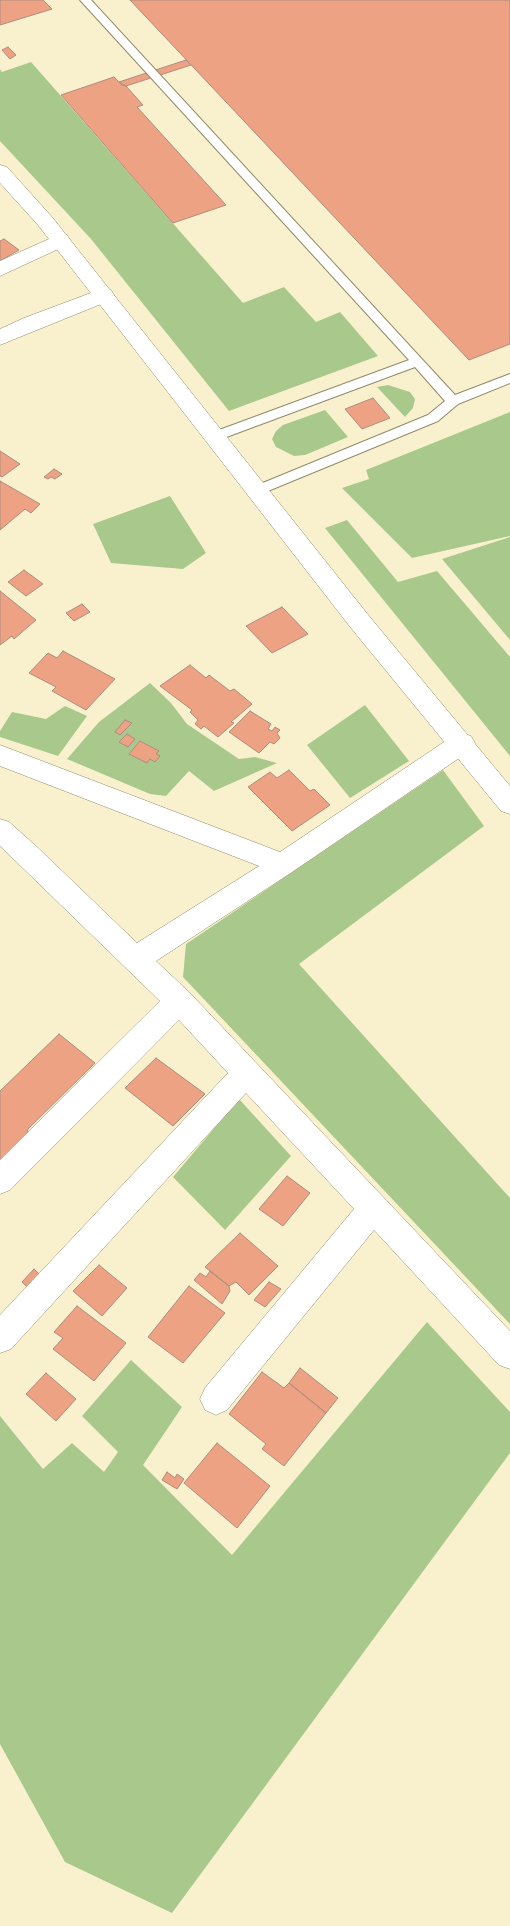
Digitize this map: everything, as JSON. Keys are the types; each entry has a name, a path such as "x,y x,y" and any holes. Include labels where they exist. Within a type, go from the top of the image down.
{"street":[{"path":"3,176 60,240 216,436 360,622 462,743 510,804"},
{"path":"0,269 60,240"},
{"path":"0,338 31,323 104,295"},
{"path":"137,958 284,864 462,743"},
{"path":"0,755 284,864"},
{"path":"0,830 137,958 179,1001 510,1354"},
{"path":"0,1180 179,1001"},
{"path":"0,1338 246,1073"},
{"path":"216,1399 373,1208"}],"lane":[{"path":"85,0 453,401"},
{"path":"216,436 417,362"},
{"path":"258,490 433,418 453,401 510,378"}],"green space":[{"path":"31,62 243,303 284,287 316,322 340,312 378,356 229,411 91,239 0,141 0,69 2,72"},
{"path":"388,385 410,392 415,399 413,408 405,417 377,387"},
{"path":"325,410 348,437 305,455 294,456 276,447 272,439 276,431 283,425"},
{"path":"510,412 510,536 412,558 342,488 369,479 366,470"},
{"path":"170,496 206,553 183,569 111,563 93,524"},
{"path":"347,520 398,582 437,571 510,657 510,756 325,528"},
{"path":"510,537 510,640 442,559"},
{"path":"150,683 171,703 187,724 239,759 255,757 277,763 214,791 189,771 166,796 150,794 67,759 99,722"},
{"path":"365,705 409,761 350,798 307,745"},
{"path":"65,706 87,716 58,756 0,737 0,731 12,712 46,719"},
{"path":"443,770 484,826 299,964 510,1198 510,1324 183,977 186,944"},
{"path":"239,1099 291,1156 225,1230 173,1177"},
{"path":"427,1322 510,1412 510,1453 172,1913 65,1862 0,1744 0,1416 43,1469 72,1443 104,1472 118,1452 82,1416 131,1360 182,1407 143,1465 232,1555"}],"building":[{"path":"0,0 43,0 52,9 0,25"},
{"path":"130,0 510,0 510,344 469,360"},
{"path":"8,47 16,55 10,59 2,50"},
{"path":"186,60 191,65 126,86 119,82"},
{"path":"114,77 122,85 126,86 143,105 137,107 226,205 173,223 61,95"},
{"path":"4,239 19,250 0,261 0,241"},
{"path":"373,398 390,418 362,429 345,409"},
{"path":"0,451 20,464 2,477 0,476"},
{"path":"54,469 62,474 55,479 44,477"},
{"path":"0,481 40,504 31,513 25,509 0,530"},
{"path":"24,570 43,584 26,596 8,582"},
{"path":"0,591 36,620 14,639 12,636 0,645"},
{"path":"82,604 90,612 74,621 66,613"},
{"path":"282,607 308,634 272,653 246,626"},
{"path":"63,651 115,679 86,710 52,691 56,687 29,673 48,653 57,658"},
{"path":"190,665 206,678 209,675 230,691 234,689 252,704 231,722 234,723 218,737 204,726 201,729 195,724 198,720 190,712 192,710 160,686"},
{"path":"250,711 271,724 268,729 272,731 275,727 280,730 277,733 280,738 274,744 270,742 259,753 229,732"},
{"path":"125,720 132,723 120,735 115,732"},
{"path":"127,734 135,739 128,747 119,742"},
{"path":"140,741 159,751 156,754 160,756 155,762 150,759 147,763 129,754"},
{"path":"289,770 310,791 314,789 330,805 292,831 248,787 270,772 277,778"},
{"path":"59,1034 95,1063 28,1129 27,1133 0,1160 0,1091"},
{"path":"156,1058 205,1094 173,1126 125,1088"},
{"path":"287,1176 310,1193 283,1226 259,1209"},
{"path":"240,1233 278,1266 249,1295 236,1282 229,1286 205,1267"},
{"path":"99,1265 127,1288 102,1316 73,1291"},
{"path":"34,1269 40,1275 28,1288 22,1282"},
{"path":"210,1271 229,1286 230,1291 222,1304 194,1280 200,1273 206,1277"},
{"path":"269,1282 281,1289 265,1307 254,1300"},
{"path":"189,1286 225,1313 183,1363 148,1337"},
{"path":"77,1306 126,1343 94,1381 53,1349 63,1338 54,1332"},
{"path":"300,1368 338,1398 326,1413 289,1383"},
{"path":"262,1372 284,1388 289,1383 326,1413 284,1466 262,1449 266,1444 229,1414"},
{"path":"46,1373 76,1399 56,1421 26,1394"},
{"path":"217,1443 270,1486 237,1528 184,1483"},
{"path":"167,1472 175,1478 177,1474 184,1479 177,1489 162,1480"}]}
